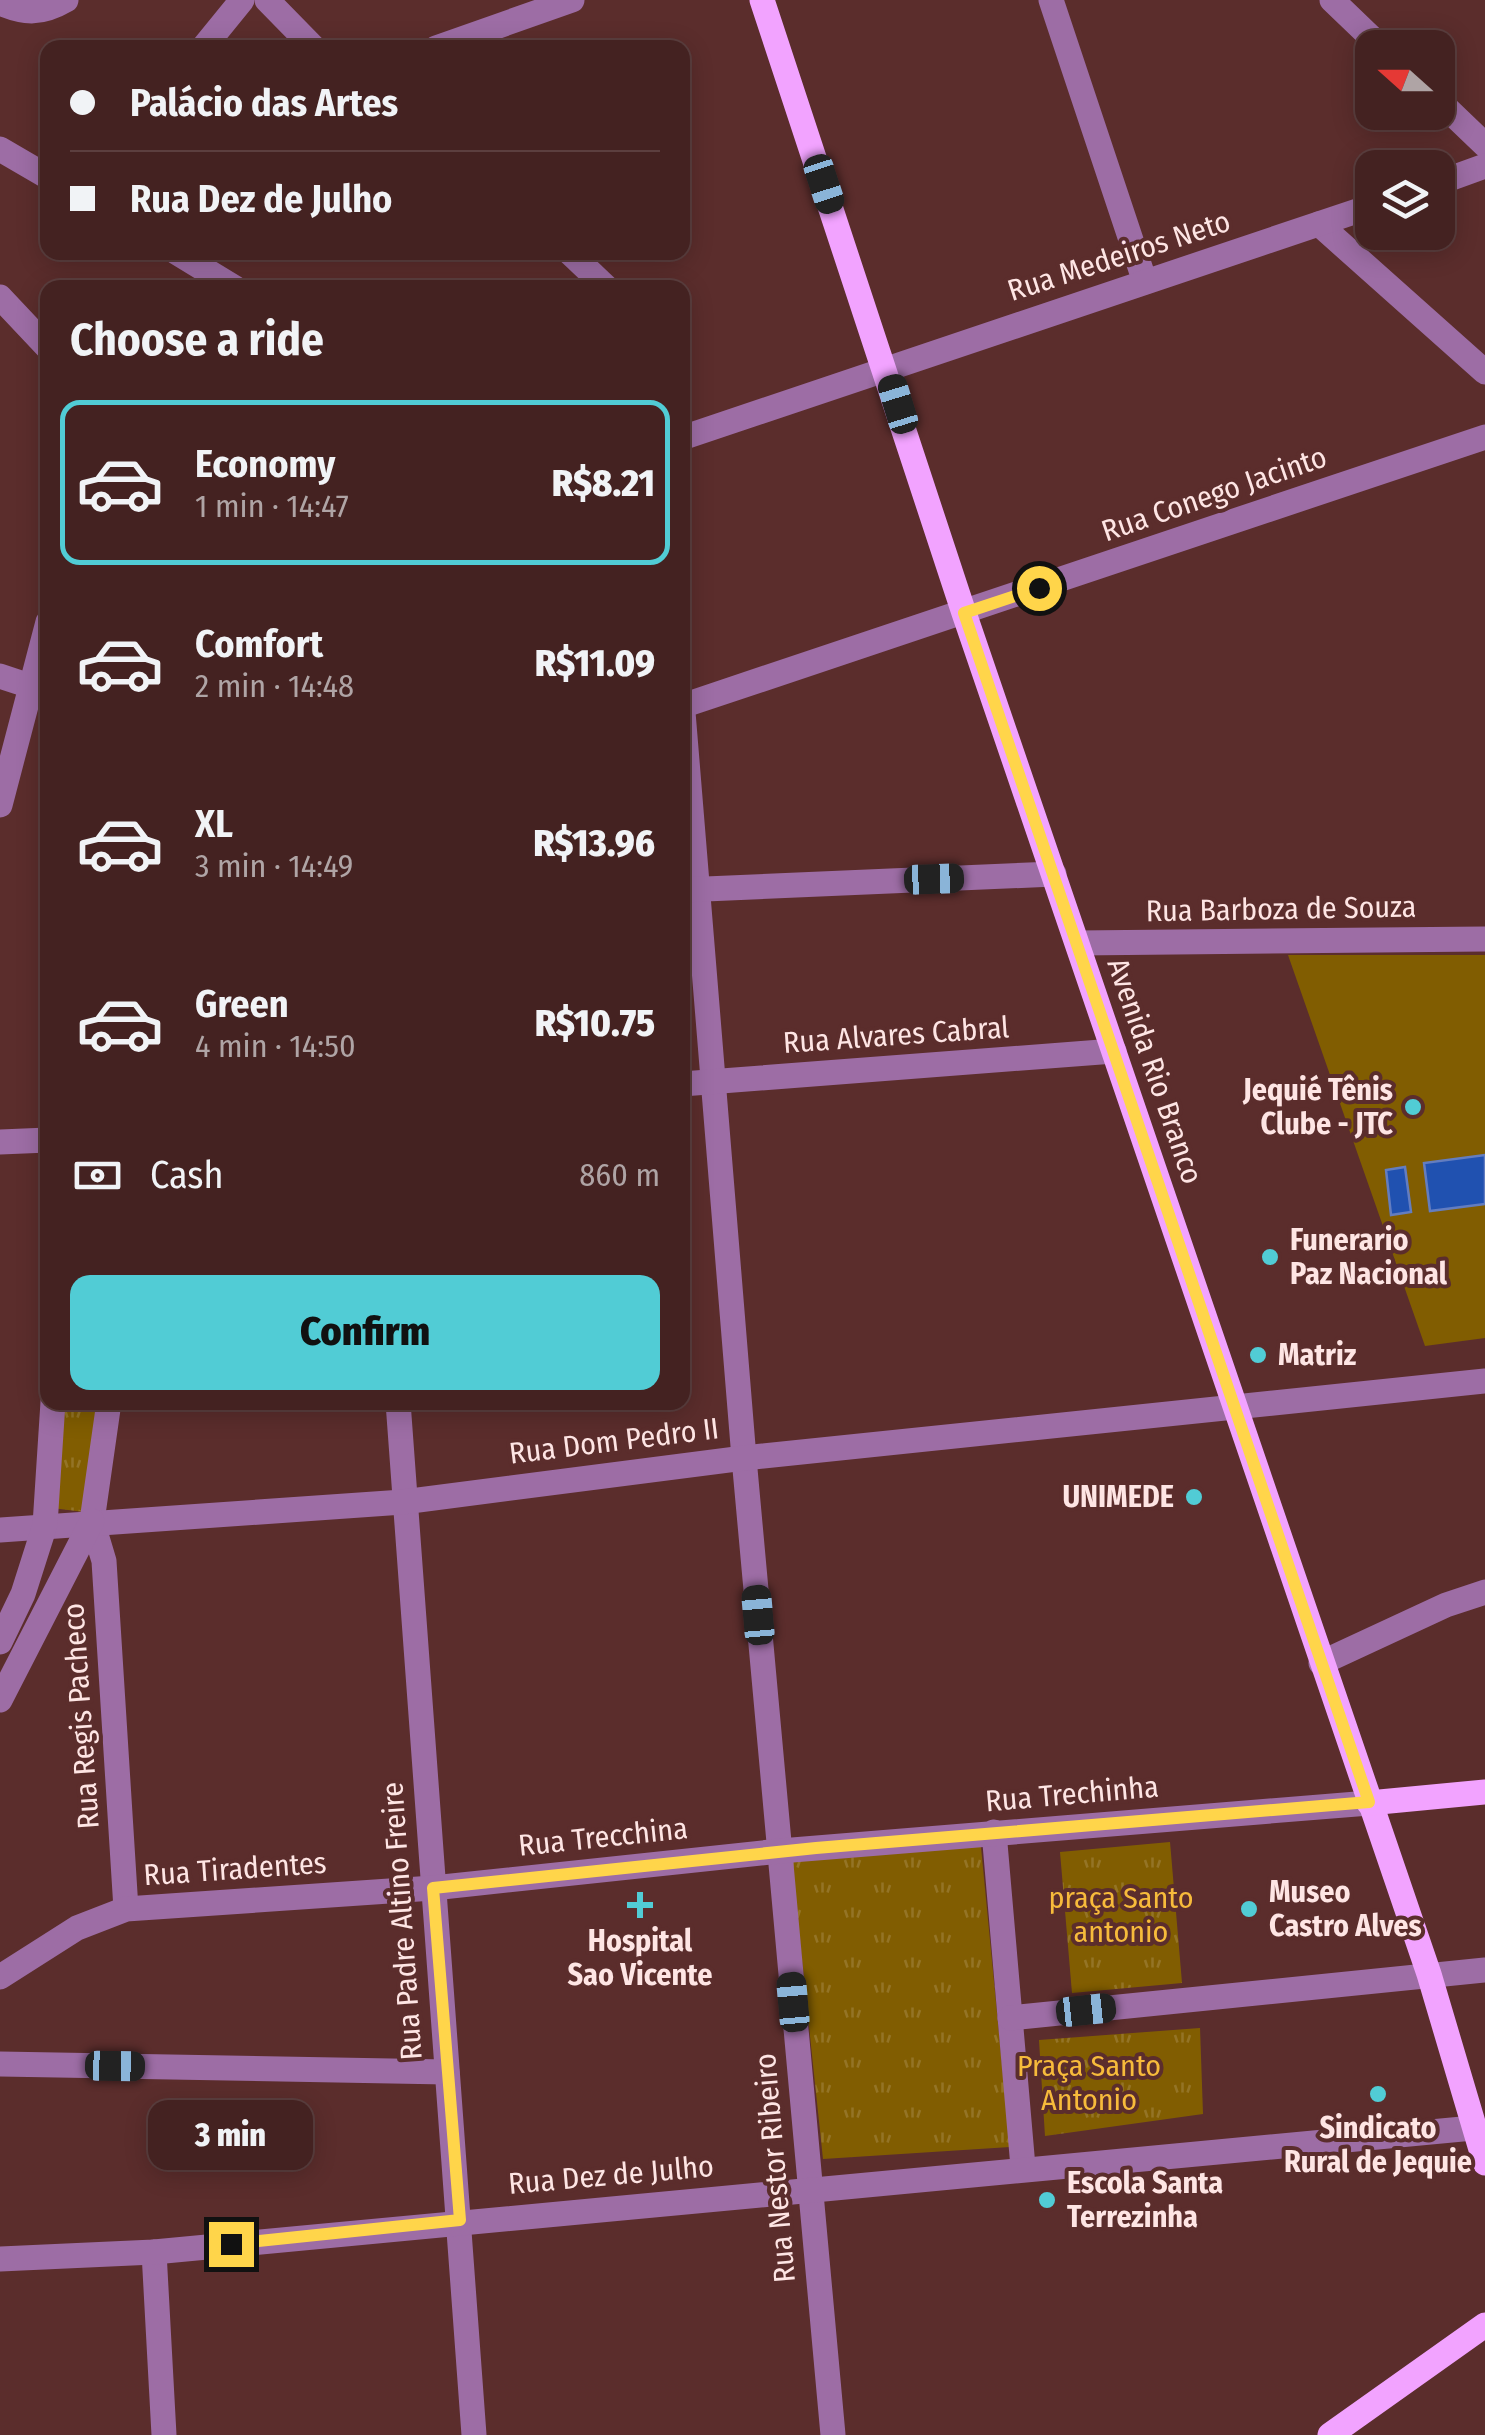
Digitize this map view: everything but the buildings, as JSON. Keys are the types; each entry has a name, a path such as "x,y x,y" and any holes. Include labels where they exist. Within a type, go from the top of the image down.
{"main road":[{"name":"Avenida Rio Branco","path":"762,0 964,613 1429,1974 1485,2163"},
{"path":"1369,1802 1485,1792"},
{"path":"1330,2435 1485,2324"}],"street":[{"path":"0,3 19,11 43,12 66,0"},
{"path":"267,0 306,40"},
{"path":"453,40 520,8 572,0"},
{"path":"1051,0 1145,282"},
{"path":"1332,0 1363,30"},
{"path":"208,40 228,4"},
{"path":"1455,117 1485,146"},
{"path":"0,149 40,172"},
{"path":"1455,177 1485,166"},
{"name":"Rua Medeiros Neto","path":"690,435 1355,212"},
{"path":"1319,224 1485,372"},
{"path":"189,260 223,280"},
{"path":"577,260 598,280"},
{"path":"0,297 40,340"},
{"name":"Rua Conego Jacinto","path":"690,702 1485,437"},
{"path":"0,805 30,686 40,662"},
{"path":"0,676 30,686"},
{"path":"690,890 1054,874"},
{"name":"Rua Nestor Ribeiro","path":"690,898 713,1082 833,2435"},
{"name":"Rua Barboza de Souza","path":"1078,943 1485,940"},
{"name":"Rua Alvares Cabral","path":"690,1083 1114,1051"},
{"path":"0,1142 40,1140"},
{"name":"Rua Dom Pedro II","path":"0,1530 402,1502 744,1458 1485,1381"},
{"path":"0,1642 23,1594 45,1526 52,1410"},
{"path":"0,1700 92,1522 108,1410"},
{"name":"Rua Padre Altino Freire","path":"398,1410 402,1502 474,2435"},
{"name":"Rua Regis Pacheco","path":"92,1522 104,1562 126,1909"},
{"path":"1321,1663 1446,1604 1485,1592"},
{"name":"Rua Trechinha","path":"780,1851 1369,1802"},
{"path":"994,1832 1023,2168"},
{"name":"Rua Trecchina","path":"433,1888 780,1851"},
{"name":"Rua Tiradentes","path":"0,1977 78,1928 126,1909 433,1888"},
{"path":"1010,2018 1485,1970"},
{"path":"0,2064 446,2072"},
{"name":"Rua Dez de Julho","path":"0,2258 154,2252 460,2220 1473,2128"},
{"path":"154,2252 164,2435"}],"green space":[{"name":"Jequié Tênis Clube - JTC","path":"1288,955 1485,955 1485,1338 1425,1346"},
{"path":"60,1410 100,1410 84,1512 52,1508"},
{"path":"980,1837 1010,2147 823,2159 791,1856"},
{"name":"praça Santo antonio","path":"1170,1842 1182,1983 1072,1993 1060,1852"},
{"name":"Praça Santo Antonio","path":"1200,2028 1203,2114 1045,2136 1039,2040"}],"water":[{"path":"1485,1155 1485,1204 1430,1211 1424,1163"},
{"path":"1405,1167 1411,1212 1391,1215 1386,1170"}],"place":[{"name":"Jequié Tênis Clube - JTC","path":"1413,1107"},
{"name":"Funerario Paz Nacional","path":"1270,1257"},
{"name":"Matriz","path":"1258,1355"},
{"name":"UNIMEDE","path":"1194,1497"},
{"name":"Hospital Sao Vicente","path":"640,1905"},
{"name":"Museo Castro Alves","path":"1249,1909"},
{"name":"Sindicato Rural de Jequie","path":"1378,2094"},
{"name":"Escola Santa Terrezinha","path":"1047,2200"}],"route":[{"path":"231,2244 460,2220 433,1888 816,1848 1369,1802 964,613 1039,588"}]}
